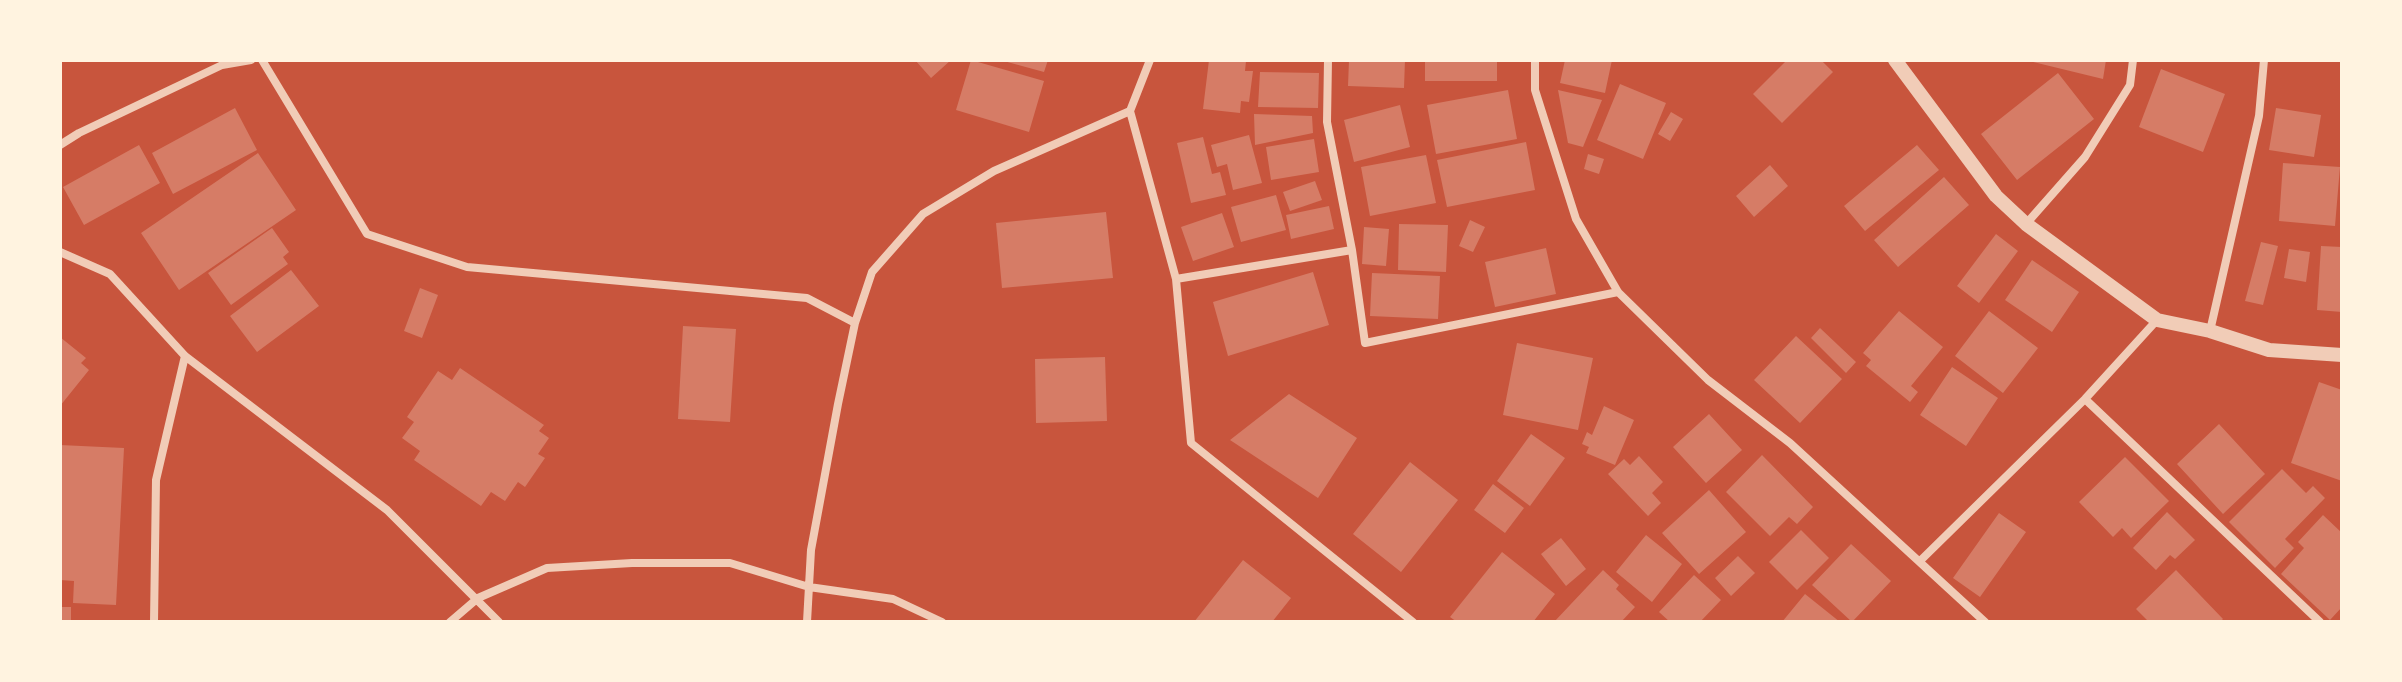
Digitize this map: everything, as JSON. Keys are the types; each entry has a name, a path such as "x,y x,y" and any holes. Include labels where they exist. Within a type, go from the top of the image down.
{"street":[{"path":"60,145 222,65 251,60"},
{"path":"262,60 367,234 467,267 807,298 855,323"},
{"path":"1150,60 1130,111 1176,279 1191,443 1413,622"},
{"path":"1328,60 1327,122 1352,250 1365,343 1618,292"},
{"path":"1535,60 1535,90 1576,219 1618,292 1708,380 1790,443 1985,622"},
{"path":"1895,60 1996,196 2026,224 2157,320 2210,331 2269,350 2342,355"},
{"path":"2026,224 2085,157 2130,85 2133,60"},
{"path":"2210,331 2259,116 2264,60"},
{"path":"807,622 811,550 855,323 872,272 923,214 994,171 1130,111"},
{"path":"1176,279 1352,250"},
{"path":"60,252 110,274 185,356 387,510 499,622"},
{"path":"1921,560 2085,399 2157,320"},
{"path":"154,622 156,480 185,356"},
{"path":"2085,399 2320,622"},
{"path":"450,622 478,598 547,568 632,563 730,563 809,587 893,599 942,622"}],"building":[{"path":"915,60 951,60 931,78"},
{"path":"971,60 1044,81 1029,132 956,110"},
{"path":"1000,60 1048,60 1044,72"},
{"path":"1209,60 1246,61 1245,71 1253,71 1249,102 1241,101 1240,113 1203,109"},
{"path":"1349,60 1405,60 1404,88 1348,86"},
{"path":"1425,60 1497,60 1497,81 1425,81"},
{"path":"1565,60 1612,60 1605,93 1560,83"},
{"path":"1787,60 1821,60 1833,72 1782,123 1753,94"},
{"path":"2025,60 2106,60 2103,79"},
{"path":"2161,69 2225,94 2203,152 2139,127"},
{"path":"1260,72 1319,73 1318,108 1258,107"},
{"path":"2058,73 2094,119 2017,180 1981,134"},
{"path":"1620,84 1666,103 1643,159 1597,140"},
{"path":"1508,90 1517,139 1436,154 1427,105"},
{"path":"1558,90 1602,100 1583,147 1568,143"},
{"path":"1400,105 1410,147 1354,162 1344,120"},
{"path":"235,108 257,150 173,194 152,153"},
{"path":"2276,108 2321,115 2314,157 2269,150"},
{"path":"1671,112 1683,119 1670,141 1658,134"},
{"path":"1254,114 1312,116 1313,133 1255,145"},
{"path":"1249,135 1262,183 1233,190 1227,164 1217,167 1211,145"},
{"path":"1203,137 1212,174 1220,172 1226,195 1191,203 1177,143"},
{"path":"1314,139 1319,172 1271,180 1266,147"},
{"path":"1526,142 1535,190 1447,207 1437,160"},
{"path":"139,145 160,183 84,225 63,187"},
{"path":"1917,145 1939,170 1865,231 1844,206"},
{"path":"258,153 296,210 179,290 141,233"},
{"path":"1588,154 1604,159 1599,174 1584,169"},
{"path":"1426,155 1436,203 1370,216 1361,167"},
{"path":"2283,163 2340,167 2335,226 2279,221"},
{"path":"1770,165 1788,186 1754,217 1736,196"},
{"path":"1944,177 1969,205 1898,267 1874,240"},
{"path":"1315,181 1322,200 1290,211 1283,192"},
{"path":"1276,195 1286,230 1241,242 1231,207"},
{"path":"1329,206 1334,229 1291,239 1286,215"},
{"path":"1106,212 1113,278 1002,288 996,223"},
{"path":"1222,213 1234,247 1193,261 1181,227"},
{"path":"1470,220 1485,227 1473,252 1459,246"},
{"path":"1399,224 1448,225 1446,272 1398,270"},
{"path":"1364,227 1389,229 1386,266 1362,264"},
{"path":"272,228 289,252 283,257 288,264 231,305 208,273"},
{"path":"1996,234 2018,251 1979,303 1957,286"},
{"path":"2261,242 2278,246 2263,305 2245,301"},
{"path":"2321,246 2342,247 2342,312 2317,310"},
{"path":"1546,248 1556,294 1495,307 1485,262"},
{"path":"2289,249 2310,252 2306,282 2284,278"},
{"path":"2032,260 2079,292 2052,332 2005,300"},
{"path":"291,270 319,306 257,352 230,316"},
{"path":"1313,272 1329,325 1228,356 1213,302"},
{"path":"1372,273 1440,276 1438,319 1370,316"},
{"path":"420,288 438,295 422,338 404,331"},
{"path":"1899,311 1943,347 1911,386 1918,392 1910,402 1866,366 1871,360 1863,353"},
{"path":"1989,311 2038,348 2003,393 1955,356"},
{"path":"683,326 736,329 730,422 678,419"},
{"path":"1820,328 1856,362 1846,373 1811,338"},
{"path":"1796,336 1842,379 1800,423 1754,380"},
{"path":"60,337 86,358 81,363 89,370 60,406"},
{"path":"1517,343 1593,358 1578,430 1503,415"},
{"path":"1105,357 1107,421 1036,423 1035,359"},
{"path":"1952,367 1998,398 1966,446 1920,415"},
{"path":"460,368 544,425 539,431 549,438 538,454 545,458 525,487 518,482 505,501 491,492 481,506 414,460 420,451 402,438 414,422 407,417 438,371 452,380"},
{"path":"2319,382 2342,390 2342,481 2291,463"},
{"path":"1289,394 1357,438 1318,498 1230,440"},
{"path":"1604,406 1634,420 1615,465 1586,453 1589,447 1582,444 1587,432 1592,435"},
{"path":"1709,414 1742,450 1706,483 1673,447"},
{"path":"2219,424 2265,474 2223,514 2177,464"},
{"path":"1531,434 1565,458 1530,506 1497,481"},
{"path":"60,445 124,448 116,605 73,603 74,581 60,580"},
{"path":"1762,455 1813,507 1797,524 1789,517 1770,536 1726,492"},
{"path":"1639,456 1663,482 1652,493 1661,503 1648,516 1608,474 1624,459 1630,465"},
{"path":"2125,457 2169,501 2131,538 2122,528 2113,537 2079,502"},
{"path":"1410,462 1458,500 1401,572 1353,534"},
{"path":"2282,469 2306,493 2313,486 2325,498 2285,539 2294,548 2275,568 2229,522"},
{"path":"1493,484 1524,508 1505,533 1474,510"},
{"path":"1709,490 1746,532 1699,574 1662,533"},
{"path":"2167,512 2195,540 2175,559 2170,555 2156,570 2133,548"},
{"path":"1999,513 2026,532 1980,597 1953,578"},
{"path":"2323,515 2342,533 2342,607 2330,620 2281,574 2304,548 2298,542"},
{"path":"1801,530 1829,558 1797,590 1769,562"},
{"path":"1646,535 1682,564 1652,602 1616,572"},
{"path":"1561,538 1586,569 1566,586 1541,554"},
{"path":"1851,544 1891,581 1852,622 1812,585"},
{"path":"1502,552 1555,594 1533,622 1457,622 1450,617"},
{"path":"1738,556 1755,573 1731,596 1715,578"},
{"path":"1243,560 1291,598 1272,622 1194,622"},
{"path":"1603,570 1619,585 1616,589 1635,607 1621,622 1554,622"},
{"path":"2176,570 2223,619 2220,622 2149,622 2136,609"},
{"path":"1694,575 1721,600 1700,622 1670,622 1659,612"},
{"path":"1805,594 1840,622 1782,622"},
{"path":"60,607 71,607 71,622 60,622"}]}
